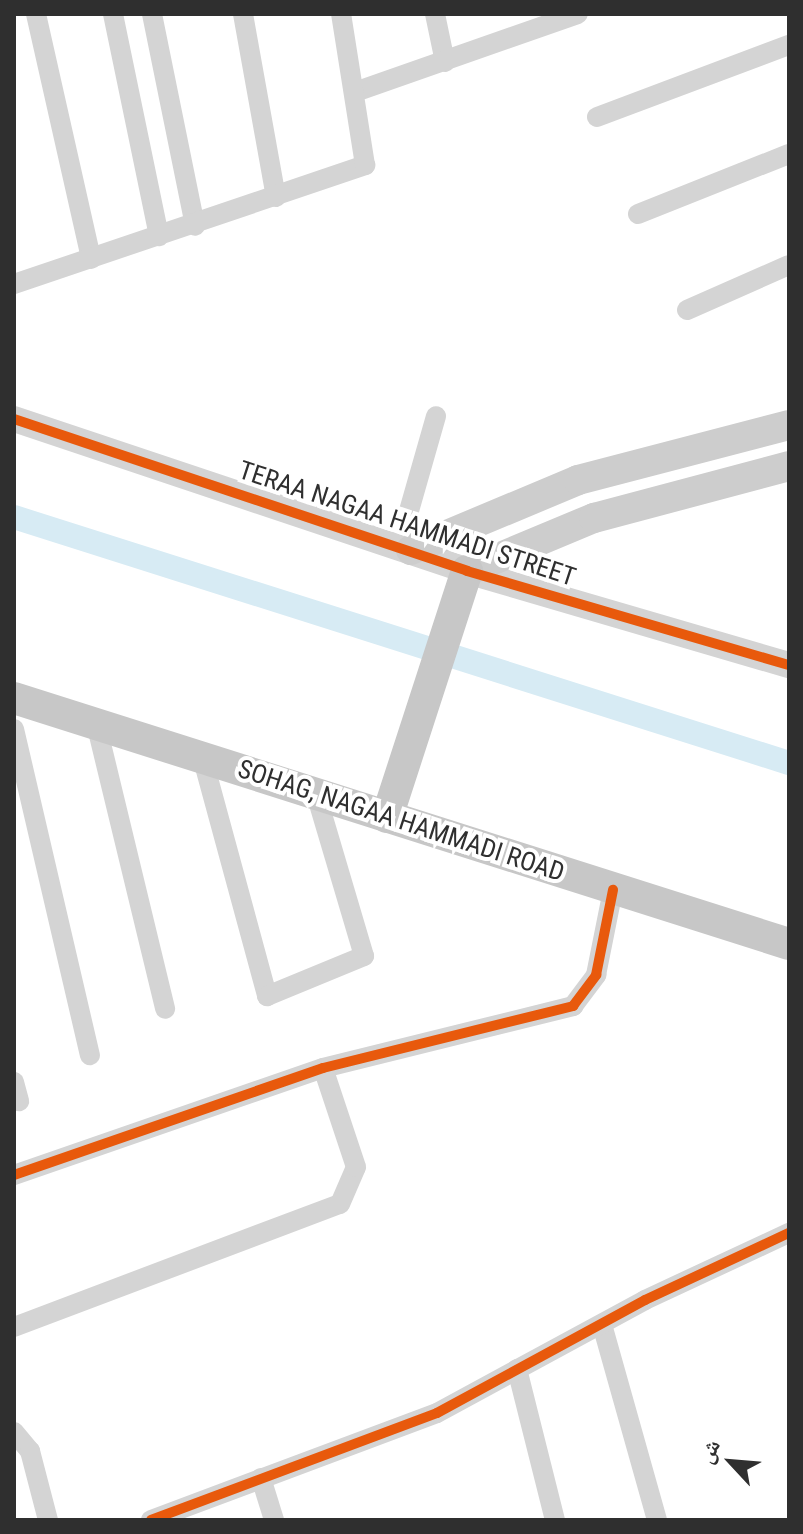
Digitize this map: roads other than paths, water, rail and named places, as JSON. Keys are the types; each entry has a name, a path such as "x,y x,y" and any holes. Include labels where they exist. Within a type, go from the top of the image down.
{"main road":[{"path":"405,548 578,480 789,425"},
{"path":"387,817 467,571 594,518 789,466"},
{"name":"SOHAG, NAGAA HAMMADI ROAD","path":"14,698 789,944"}],"street":[{"path":"36,14 91,259"},
{"path":"113,14 159,236"},
{"path":"152,14 195,226"},
{"path":"243,14 276,197"},
{"path":"14,286 195,226 367,163 341,14"},
{"path":"435,14 445,62"},
{"path":"355,92 445,62 534,22 578,14"},
{"path":"597,117 789,45"},
{"path":"638,214 789,154"},
{"path":"687,310 789,265"},
{"path":"405,548 436,416"},
{"name":"TERAA NAGAA HAMMADI STREET","path":"14,419 467,571 789,665"},
{"path":"96,723 165,1009"},
{"path":"14,729 90,1055"},
{"path":"202,756 267,996 364,956 316,794"},
{"path":"14,1175 323,1068 573,1006 596,975 613,890"},
{"path":"14,1327 340,1204 356,1167 323,1068"},
{"path":"151,1520 437,1413 517,1369 603,1328 645,1300 789,1233"},
{"path":"603,1328 657,1520"},
{"path":"517,1369 555,1520"},
{"path":"14,1432 30,1451 48,1520"},
{"path":"261,1478 274,1520"}],"waterway":[{"path":"14,517 789,763"}]}
